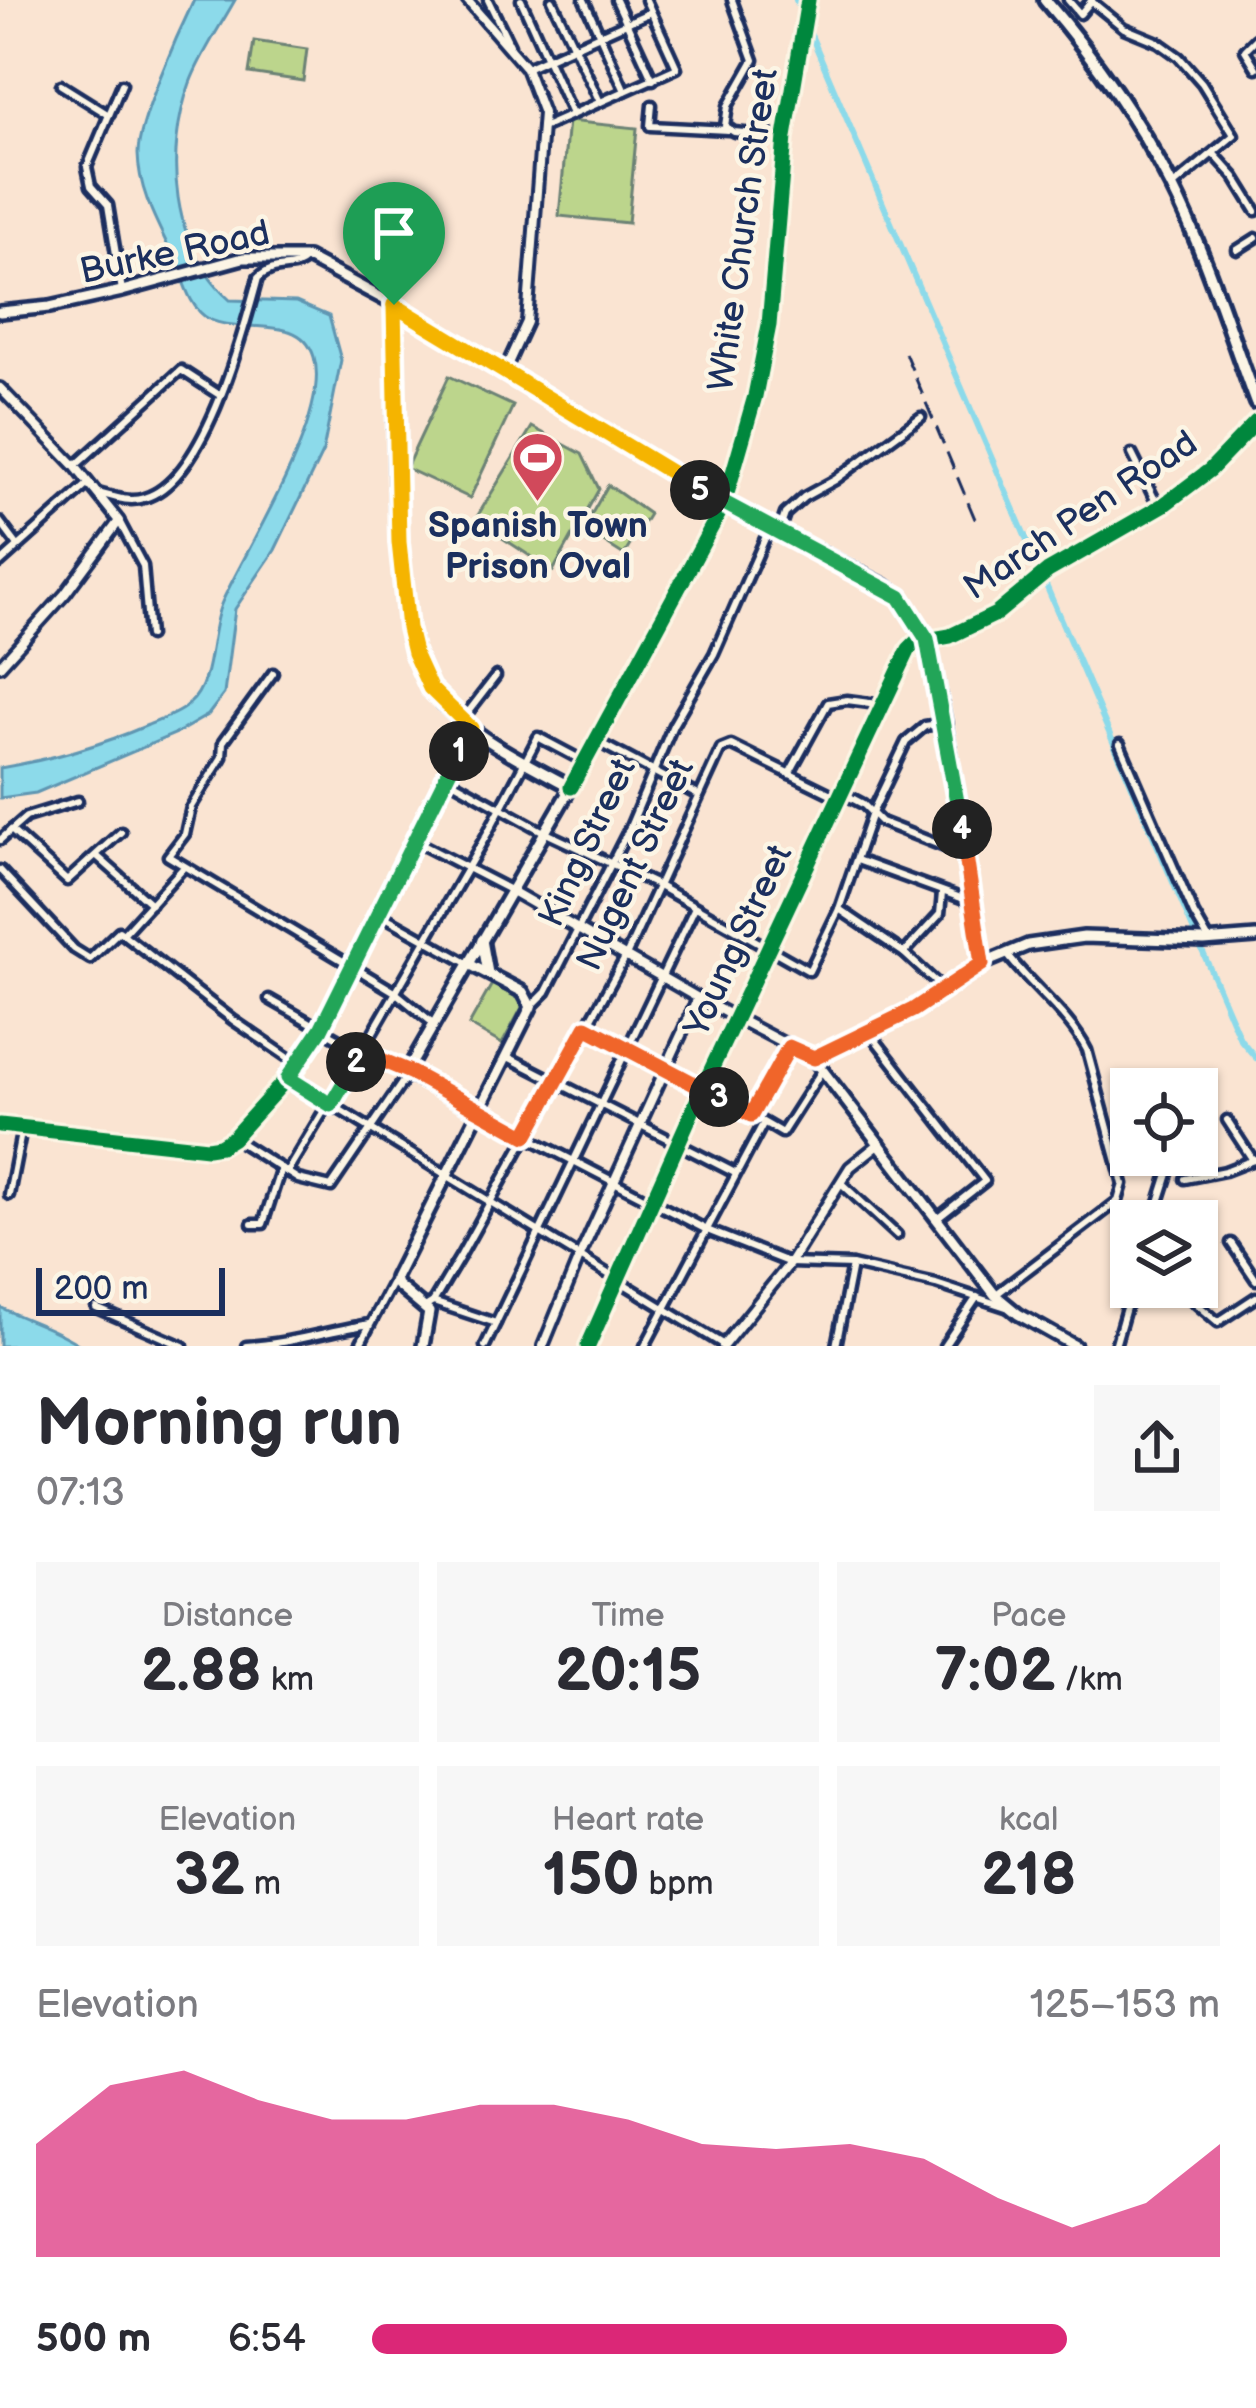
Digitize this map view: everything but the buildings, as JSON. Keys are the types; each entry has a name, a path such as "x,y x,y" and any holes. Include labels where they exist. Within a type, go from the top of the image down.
{"main road":[{"path":"1045,0 1085,46 1172,188 1256,403"},
{"name":"Burke Road","path":"0,314 122,291 207,266 266,256 307,258 394,305 724,504 884,585 900,597 927,639 945,723 982,964"},
{"path":"394,305 399,542 408,628 424,678 467,724 571,787"},
{"name":"White Church Street","path":"410,1072 571,787"},
{"path":"1075,1346 995,1294 814,1058 869,1032 982,964 1052,939 1256,937"},
{"path":"482,940 488,973"},
{"path":"469,964 528,996 531,1007"},
{"name":"King Street","path":"395,1278 531,1007"},
{"path":"410,1072 479,1112"},
{"path":"395,1278 397,1285 429,1304 423,1346"}],"street":[{"path":"467,0 526,68 543,113 527,322 504,372"},
{"path":"488,0 512,49"},
{"path":"521,0 572,114"},
{"path":"552,0 600,102"},
{"path":"584,0 625,92"},
{"path":"616,0 653,80"},
{"path":"542,128 677,68 646,0"},
{"path":"728,130 728,106 754,60 732,0"},
{"name":"White Church Street","path":"571,787 724,504 769,325 784,137 808,0"},
{"path":"1068,0 1080,14 1092,0 1124,28 1168,50 1202,83 1234,135 1172,188"},
{"path":"526,68 652,12"},
{"path":"1256,39 1245,54 1256,68"},
{"path":"122,84 87,167 91,186 108,205 122,291"},
{"path":"61,85 109,115"},
{"path":"652,105 650,126 784,137"},
{"path":"1215,155 1256,211"},
{"path":"1237,250 1256,238"},
{"path":"98,493 143,499 170,483 221,396 258,278 270,268 296,266 307,258"},
{"path":"75,466 182,370 221,396"},
{"path":"0,388 119,520 143,566 149,635"},
{"name":"King Street","path":"531,1007 546,992 630,827 651,772 714,654 770,527 780,529 785,514 804,497 836,480 921,417"},
{"name":"March Pen Road","path":"927,639 950,636 996,614 1048,571 1159,508 1210,470 1256,422"},
{"path":"1132,454 1159,508"},
{"path":"0,563 88,484"},
{"path":"0,666 65,594 119,520"},
{"path":"0,522 18,546"},
{"name":"Young Street","path":"588,1346 703,1087 909,649 927,639"},
{"path":"272,673 223,742 222,757 191,807 185,834 168,856 394,992 434,1024"},
{"path":"0,1125 207,1148 233,1138 299,1065 321,1029 467,724 496,676"},
{"path":"789,774 827,704 847,700 885,705"},
{"path":"445,777 544,832 657,885 809,971 839,909 872,813 906,742 926,726 945,723"},
{"path":"252,1224 263,1224 284,1170 362,1052 538,737 585,762"},
{"path":"596,741 698,795"},
{"path":"1120,744 1207,941"},
{"name":"Nugent Street","path":"429,1304 626,956 721,748 726,745 835,796 842,794 881,822 965,855"},
{"path":"0,840 26,817 78,801"},
{"path":"11,830 67,881 122,832"},
{"path":"413,840 814,1058"},
{"path":"97,856 151,904"},
{"path":"857,860 972,902"},
{"path":"123,934 183,868"},
{"path":"0,870 74,949 90,959 119,931 299,1065"},
{"path":"904,953 940,914 943,892"},
{"path":"485,1346 695,907"},
{"path":"839,909 904,953 943,989"},
{"path":"380,914 469,964"},
{"path":"995,1294 1118,1201 1123,1184 1087,1050 1006,953"},
{"path":"543,1346 698,998"},
{"path":"269,999 362,1052 410,1072"},
{"path":"586,1027 703,1087 779,1134 823,1069"},
{"path":"869,1032 985,1181 938,1218"},
{"path":"751,1115 789,1047"},
{"path":"508,1057 735,1173"},
{"name":"White Church Street","path":"233,1138 314,1186 332,1187 410,1072"},
{"path":"288,1078 723,1345 790,1263 850,1167 880,1144"},
{"path":"479,1112 707,1230 790,1263 852,1265 1010,1308"},
{"path":"1185,1179 1255,1159 1227,1120"},
{"path":"645,1346 763,1124"},
{"path":"9,1195 22,1128"},
{"path":"841,1183 897,1234"},
{"path":"1231,1243 1256,1280"},
{"path":"836,1346 852,1265"},
{"name":"King Street","path":"359,1346 395,1278"},
{"path":"944,1346 977,1297"},
{"path":"1202,1308 1218,1322 1256,1297"},
{"path":"429,1304 496,1323"},
{"path":"96,1308 183,1346"},
{"path":"1115,1346 1126,1308"},
{"path":"246,1346 274,1345 369,1324"}],"green space":[{"path":"254,41 307,49 303,81 249,73"},
{"path":"568,121 637,128 628,223 559,216"},
{"path":"449,376 513,406 470,498 406,468"},
{"name":"Spanish Town Prison Oval","path":"532,427 582,454 599,489 553,571 475,520"},
{"path":"608,485 649,514 624,555 583,529"},
{"path":"492,984 525,1002 502,1044 469,1025"}],"water":[{"path":"194,0 235,0 200,62 182,110 176,168 185,227 195,254 230,300 296,302 329,316 341,360 323,451 275,550 235,609 224,694 208,715 36,793 0,798 0,768 112,739 189,704 203,683 222,602 284,481 311,412 316,382 314,357 307,343 284,329 222,323 203,315 189,295 142,184 138,154 145,121"},
{"path":"0,1307 62,1335 81,1346 0,1346"}],"waterway":[{"path":"796,0 1240,1039 1256,1058"}],"railway":[{"path":"905,353 978,526"}],"cycle path":[{"path":"571,787 724,504 755,396 769,325 785,137 808,0"},
{"path":"588,1346 703,1087 909,649 916,642 950,636 996,614 1048,571 1165,504 1210,470 1256,422"},
{"path":"0,1125 207,1148 233,1138 299,1065 321,1029 471,728"}],"place":[{"name":"Spanish Town Prison Oval","path":"538,504"}],"route":[{"path":"394,305 724,504 884,585 900,597 927,639 945,723 982,964 913,1010 814,1058 789,1047 751,1115 586,1027 526,1136 410,1072 362,1052 331,1105 288,1078 321,1029 471,728 430,688 408,628 399,542 394,305"}]}
